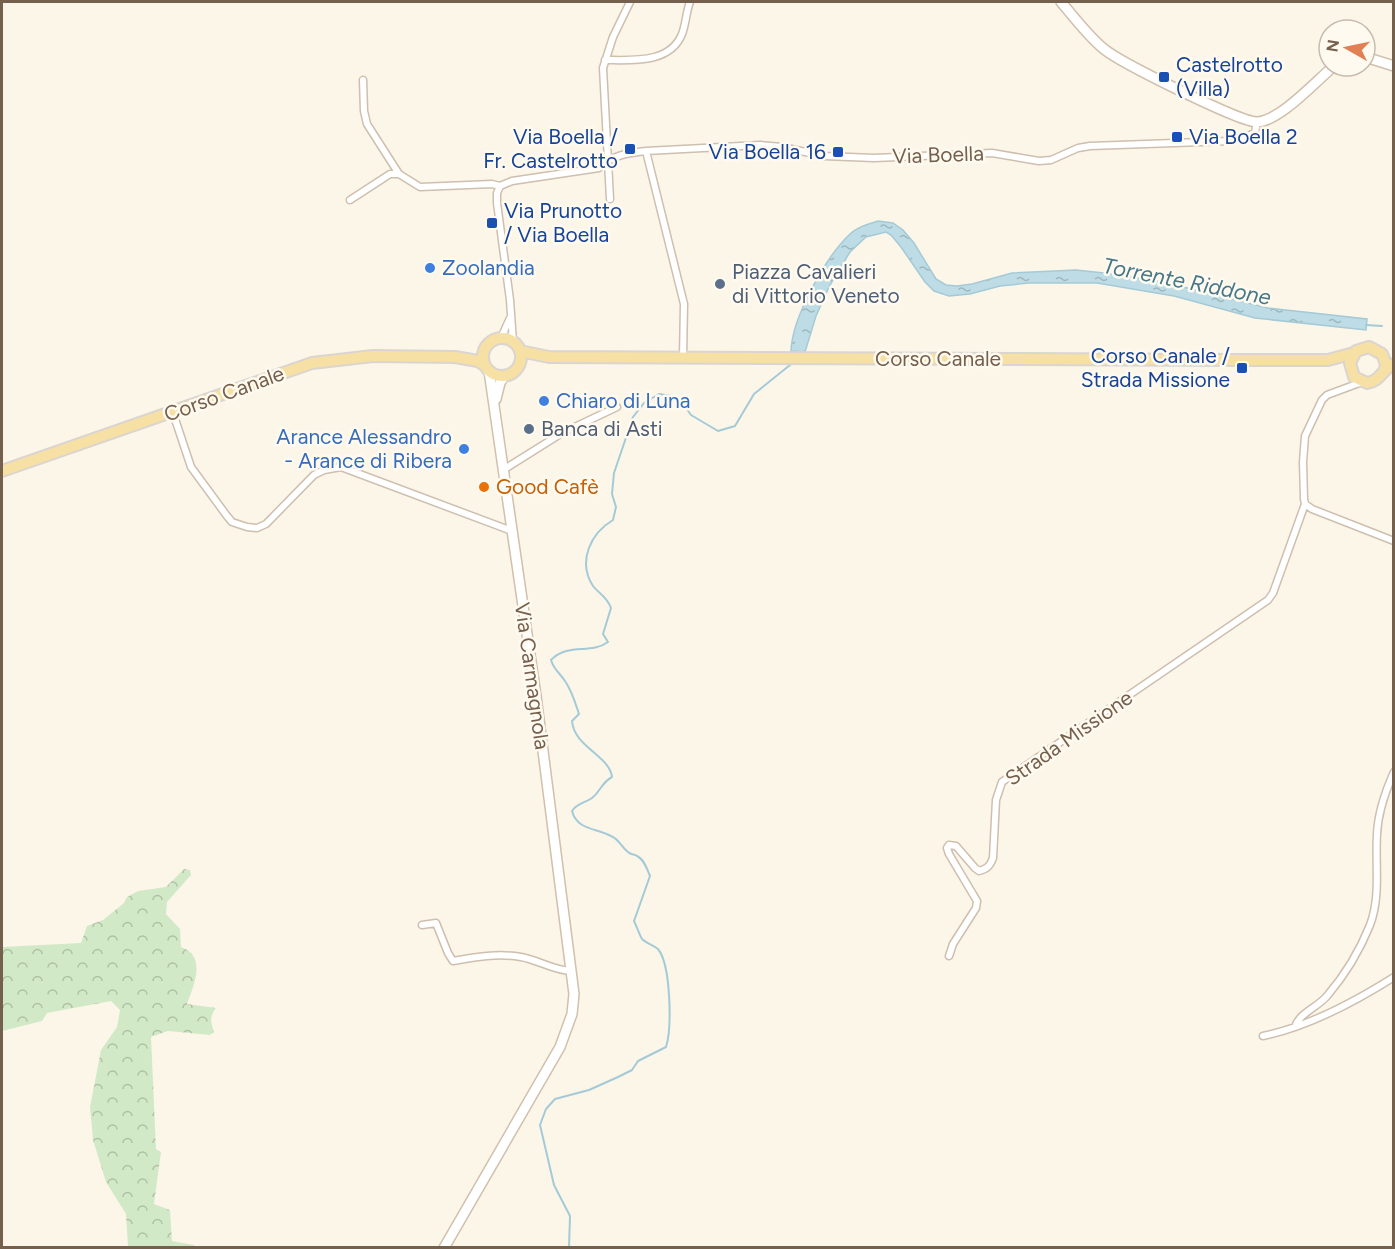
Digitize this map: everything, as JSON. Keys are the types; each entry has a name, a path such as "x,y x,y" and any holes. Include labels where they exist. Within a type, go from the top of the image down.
{"main road":[{"path":"1061,2 1092,38 1116,58 1239,117 1257,122 1285,111 1321,78"},
{"path":"1377,61 1394,66"},
{"name":"Corso Canale","path":"455,357 471,354 501,338 549,357"},
{"path":"517,346 520,364"},
{"name":"Corso Canale","path":"2,471 312,363 373,356 455,357 478,361 504,376 514,372 520,364 549,357 1328,360 1369,347 1394,357"},
{"path":"485,348 483,357 487,368"},
{"path":"1351,370 1350,363 1354,353"},
{"path":"1363,382 1377,380 1389,366 1382,354"},
{"name":"Corso Canale","path":"1328,360 1351,370 1354,377 1363,382"},
{"name":"Via Carmagnola","path":"444,1248 563,1040 572,1014 574,994 495,404 487,368"},
{"name":"Via Carmagnola","path":"495,404 504,376"}],"street":[{"path":"610,199 603,77 605,60 613,37 630,2"},
{"path":"605,60 640,59 665,54 681,36 690,2"},
{"path":"363,80 364,111 367,123 399,174"},
{"name":"Via Boella","path":"399,174 420,187 492,184 500,186 512,181 599,168 608,159 629,153 760,145 824,156 874,158 992,153 1051,160 1078,148 1090,146 1230,141 1247,137 1254,132 1257,122"},
{"path":"646,151 684,304 683,358"},
{"path":"350,200 390,174 399,174"},
{"path":"500,186 497,203 517,346"},
{"path":"501,338 512,314"},
{"path":"1343,391 1349,381 1351,370"},
{"name":"Strada Missione","path":"949,956 953,944 976,908 977,901 949,854 947,848 949,845 956,846 975,868 980,871 986,869 993,858 996,800 1002,782 1268,600 1305,504 1303,462 1306,431 1322,400 1328,395 1363,382"},
{"path":"503,470 562,433 617,407"},
{"path":"173,413 191,467 226,516 240,525 257,528 266,525 314,475 324,470 341,467 512,531"},
{"path":"1305,504 1312,509 1394,541"},
{"path":"1295,1027 1297,1020 1326,998 1337,983 1358,952 1370,923 1376,900 1379,811 1394,772"},
{"path":"422,925 436,922 453,961 510,956 531,960 561,971 572,971"},
{"path":"1263,1036 1295,1027 1371,991 1394,976"}],"green space":[{"path":"184,869 190,870 191,875 167,902 166,914 180,929 181,947 189,951 196,964 195,980 187,1004 216,1008 211,1020 214,1032 210,1035 168,1031 151,1037 156,1149 161,1152 154,1204 170,1210 172,1241 195,1247 128,1247 126,1214 106,1182 93,1140 90,1107 101,1050 117,1027 120,1010 111,1001 47,1013 42,1021 2,1031 2,947 81,943 87,926 103,920 124,903 127,897 138,891 166,887"}],"water":[{"path":"878,221 893,223 903,230 914,243 936,279 946,285 972,284 1012,273 1076,270 1123,275 1163,282 1268,308 1367,319 1366,330 1255,318 1174,296 1097,283 1029,283 949,296 934,291 925,282 901,247 886,232 866,237 850,252 830,285 816,316 805,352 791,351 803,306 830,258 852,232"}],"waterway":[{"name":"Torrente Riddone","path":"1366,325 1382,326"},
{"name":"Torrente Riddone","path":"569,1248 570,1216 554,1185 540,1125 546,1109 555,1099 589,1090 632,1070 638,1061 666,1047 669,997 666,968 662,957 658,949 642,939 634,921 650,876 645,864 639,857 630,854 614,838 588,828 574,817 572,811 574,808 592,798 612,777 605,763 585,745 574,730 572,721 579,714 567,685 551,660 565,651 594,648 608,642 603,634 611,608 588,577 586,558 598,532 613,520 616,507 612,494 614,473 633,417 644,403 659,394 672,396 682,402 691,415 718,431 735,426 754,394 795,361"}],"place":[{"name":"Castelrotto (Villa)","path":"1164,77"},
{"name":"Via Boella 2","path":"1177,137"},
{"name":"Via Boella / Fr. Castelrotto","path":"630,149"},
{"name":"Via Boella 16","path":"838,152"},
{"name":"Via Prunotto / Via Boella","path":"492,223"},
{"name":"Zoolandia","path":"430,268"},
{"name":"Piazza Cavalieri di Vittorio Veneto","path":"720,284"},
{"name":"Corso Canale / Strada Missione","path":"1242,368"},
{"name":"Chiaro di Luna","path":"544,401"},
{"name":"Banca di Asti","path":"529,429"},
{"name":"Arance Alessandro - Arance di Ribera","path":"464,449"},
{"name":"Good Cafè","path":"484,487"}]}
